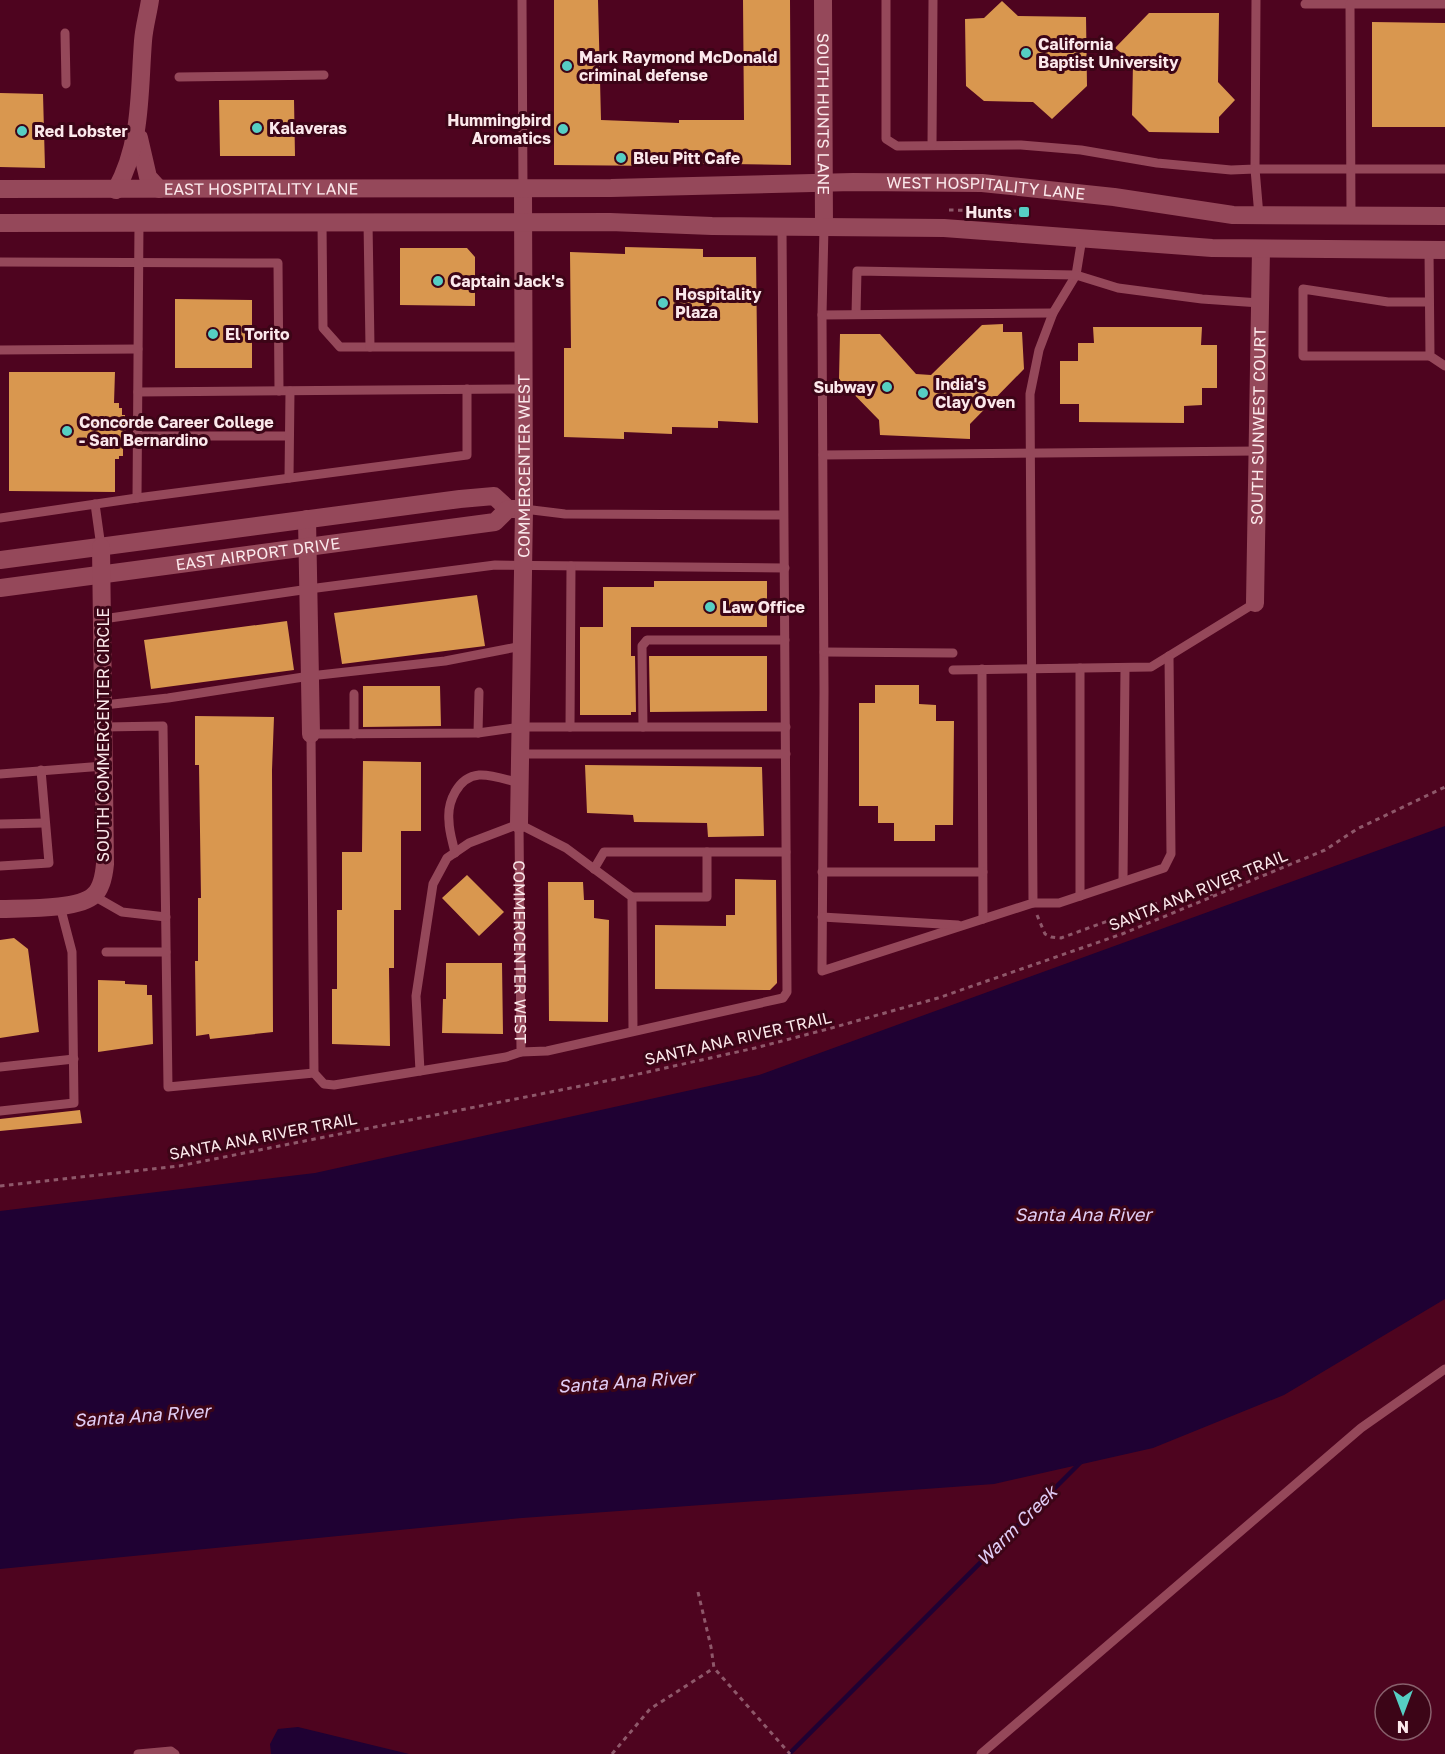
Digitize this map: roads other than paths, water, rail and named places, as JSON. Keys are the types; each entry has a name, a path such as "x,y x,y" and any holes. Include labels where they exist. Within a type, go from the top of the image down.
{"street":[{"path":"116,190 125,173 137,130 143,40 150,0"},
{"name":"SOUTH HUNTS LANE","path":"823,0 824,227"},
{"path":"137,130 148,177 159,189"},
{"name":"WEST HOSPITALITY LANE","path":"523,188 982,183 1114,197 1224,214 1445,216"},
{"name":"EAST HOSPITALITY LANE","path":"0,189 523,188"},
{"name":"COMMERCENTER WEST","path":"519,824 523,565 516,509 523,389 523,188"},
{"path":"523,222 944,228 1212,248 1437,250"},
{"name":"EAST HOSPITALITY LANE","path":"0,223 523,222"},
{"name":"SOUTH SUNWEST COURT","path":"1255,603 1262,249"},
{"name":"EAST AIRPORT DRIVE","path":"0,560 494,496 516,509 495,522 0,588"},
{"path":"307,519 310,734"},
{"name":"SOUTH COMMERCENTER CIRCLE","path":"94,896 103,880 105,864 101,547"},
{"path":"0,909 65,906 94,896"}],"lane":[{"path":"522,0 523,188"},
{"path":"886,0 886,139 897,146 1021,145 1231,170 1255,168 1445,169"},
{"path":"932,145 933,0"},
{"path":"1256,0 1255,168 1259,216"},
{"path":"1305,4 1445,4"},
{"path":"1350,4 1351,216"},
{"path":"65,33 66,84"},
{"path":"179,77 324,75"},
{"path":"322,222 323,328 340,347 523,347"},
{"path":"368,222 370,347"},
{"path":"137,498 139,223"},
{"path":"521,1052 547,1051 783,998 787,992 782,226"},
{"path":"824,227 822,971 1033,903 1059,903 1164,868 1171,854 1169,656"},
{"path":"1033,903 1030,394 1039,350 1053,313 1076,275 1082,238"},
{"path":"1430,356 1430,302 1437,250"},
{"path":"0,262 278,263 279,391"},
{"path":"856,314 857,271 1076,275 1118,288 1202,299 1260,303"},
{"path":"1430,302 1388,302 1303,289 1303,356 1430,356 1445,366"},
{"path":"822,315 1053,313"},
{"path":"0,350 138,349"},
{"path":"138,392 523,389"},
{"path":"289,478 290,390"},
{"path":"0,518 467,455 467,390"},
{"path":"137,436 289,436"},
{"path":"823,455 1258,451"},
{"path":"95,504 101,547"},
{"path":"516,509 565,514 783,515"},
{"path":"103,619 495,565 785,568"},
{"path":"570,728 571,566"},
{"path":"953,670 1151,667 1255,603"},
{"path":"643,727 642,646 648,640 785,639"},
{"path":"104,705 168,698 310,676 445,661 522,646"},
{"path":"824,652 953,653"},
{"path":"1080,668 1080,896"},
{"path":"1123,881 1125,668"},
{"path":"982,669 982,919"},
{"path":"478,733 479,693"},
{"path":"354,694 354,734"},
{"path":"104,728 163,726 168,1087 314,1073 310,734 478,733 520,727 786,727"},
{"path":"520,754 786,754"},
{"path":"0,774 104,766"},
{"path":"0,866 49,863 41,770"},
{"path":"455,853 448,820 450,805 458,786 468,778 480,775 520,783"},
{"path":"0,824 45,823"},
{"path":"420,1071 416,996 433,884 447,858 469,843 519,824 566,848 632,897 707,897 707,852"},
{"name":"COMMERCENTER WEST","path":"314,1073 324,1084 334,1085 506,1057 521,1052 519,824"},
{"path":"594,869 604,852 786,852"},
{"path":"822,872 982,872"},
{"path":"94,896 122,912 166,917"},
{"path":"632,897 633,1030"},
{"path":"0,1111 74,1103 72,951 65,906"},
{"path":"822,917 964,925"},
{"path":"106,951 166,952"},
{"path":"0,1067 74,1059"},
{"path":"981,1754 1361,1428 1445,1369"},
{"path":"138,1754 171,1751 175,1754"}],"water":[{"name":"Santa Ana River","path":"1445,826 1445,1299 1284,1395 1153,1448 994,1484 522,1518 0,1569 0,1211 315,1173 759,1075"},
{"path":"298,1727 409,1754 271,1754 270,1744 278,1729"}],"waterway":[{"name":"Warm Creek","path":"789,1754 1080,1463"}],"place":[{"name":"California Baptist University","path":"1026,53"},
{"name":"Mark Raymond McDonald criminal defense","path":"567,66"},
{"name":"Kalaveras","path":"257,128"},
{"name":"Hummingbird Aromatics","path":"563,129"},
{"name":"Red Lobster","path":"22,131"},
{"name":"Bleu Pitt Cafe","path":"621,158"},
{"name":"Hunts","path":"1024,212"},
{"name":"Captain Jack's","path":"438,281"},
{"name":"Hospitality Plaza","path":"663,303"},
{"name":"El Torito","path":"213,334"},
{"name":"Subway","path":"887,387"},
{"name":"India's Clay Oven","path":"923,393"},
{"name":"Concorde Career College - San Bernardino","path":"67,431"},
{"name":"Law Office","path":"710,607"}]}
